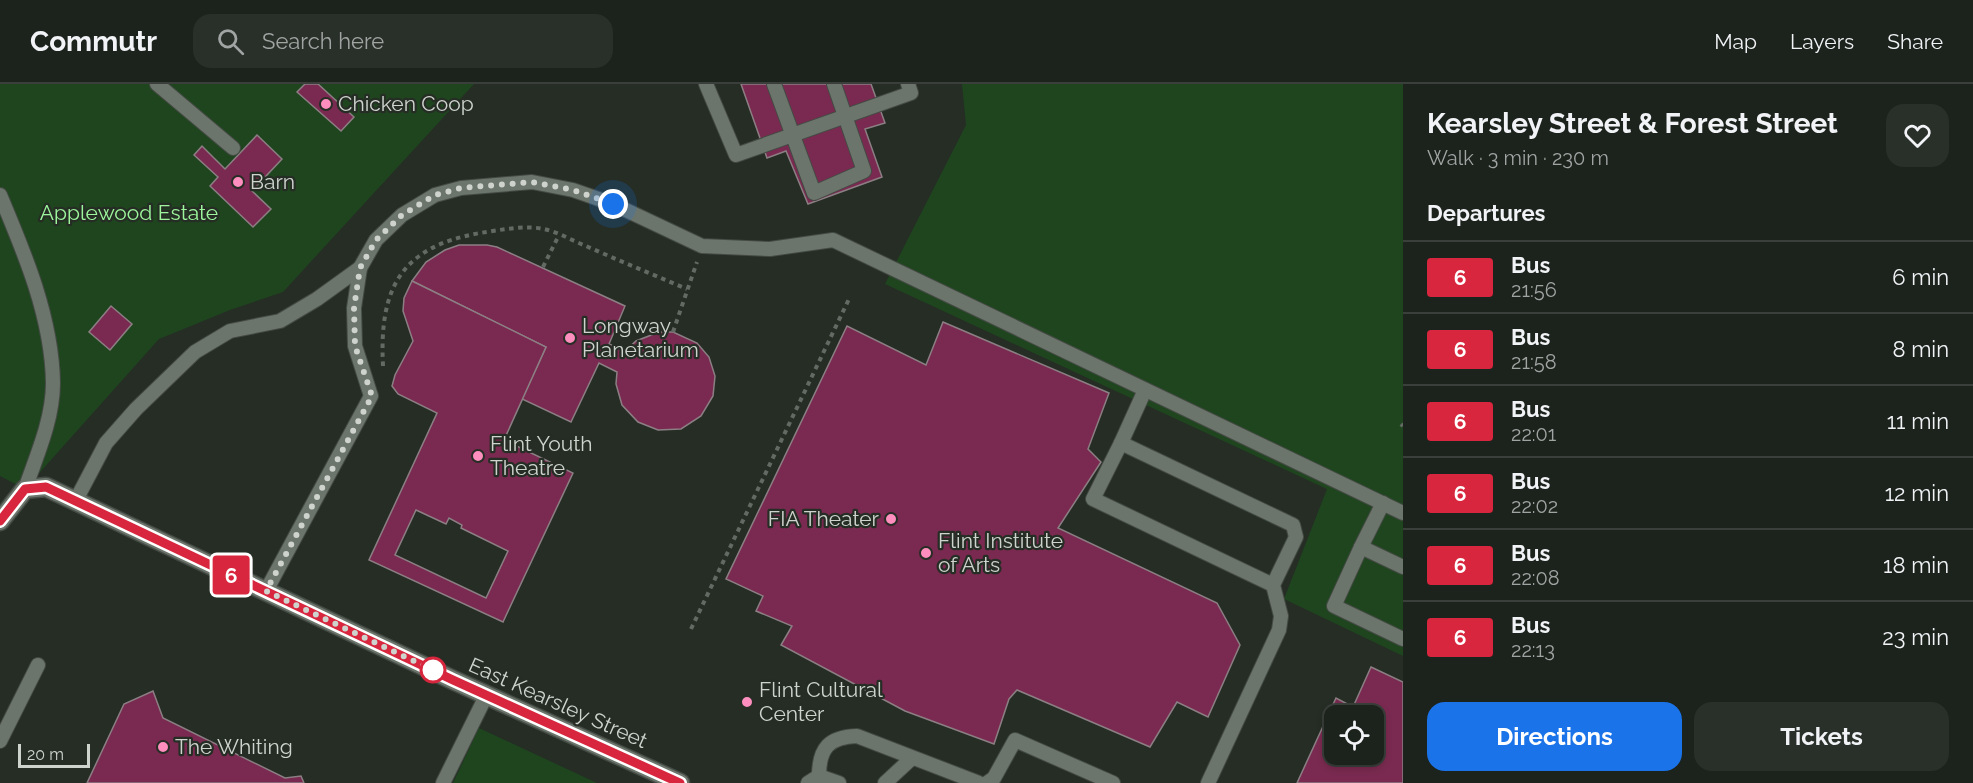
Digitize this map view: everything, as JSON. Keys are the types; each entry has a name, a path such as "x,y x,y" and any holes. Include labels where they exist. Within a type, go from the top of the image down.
{"street":[{"name":"East Kearsley Street","path":"25,489 46,487 76,500 672,781"},
{"path":"0,521 25,489"}],"lane":[{"path":"157,84 232,148"},
{"path":"706,84 736,155 911,93 908,84"},
{"path":"774,84 814,194 864,171 834,84"},
{"path":"266,591 372,396 355,346 354,308 360,268 376,240 402,215 435,195 461,188 532,182 573,190 613,204 702,246 770,249 833,240 1403,513"},
{"path":"0,195 37,288 53,384 47,424 25,489"},
{"path":"76,500 106,443 136,409 195,352 230,330 280,321 317,299 360,268"},
{"path":"1145,390 1093,499 1273,585"},
{"path":"1121,443 1293,525 1296,537 1273,585 1281,616 1279,630 1208,783"},
{"path":"1383,503 1334,606 1403,639"},
{"path":"1361,547 1403,567"},
{"path":"0,741 38,665"},
{"path":"443,783 487,694"},
{"path":"838,783 813,779 825,748 839,736 857,736 979,783"},
{"path":"987,783 994,778 1015,740 1113,783"},
{"path":"885,783 912,758"}],"path":[{"path":"383,366 382,318 388,297 418,255 464,236 495,231 545,229 687,290"},
{"path":"543,267 560,235"},
{"path":"673,332 702,246"},
{"path":"691,629 849,299"}],"green space":[{"name":"Applewood Estate","path":"0,84 474,84 283,292 230,310 159,339 25,489 0,476"},
{"path":"962,84 1403,84 1403,656 1284,599 1327,489 885,284 966,125"},
{"path":"479,728 597,783 453,783"}],"building":[{"name":"Chicken Coop","path":"305,84 318,84 354,117 341,131 297,92"},
{"path":"741,84 871,84 885,123 865,129 882,177 808,204 786,151 767,158"},
{"name":"Barn","path":"257,135 282,159 252,191 271,209 253,227 210,186 218,177 194,155 202,146 225,169"},
{"name":"Longway Planetarium","path":"459,245 497,247 625,306 609,344 625,351 636,341 659,332 673,332 697,343 709,357 715,376 713,396 701,416 681,429 658,430 638,422 622,405 616,384 617,372 599,363 571,422 522,399 546,347 412,281 426,262 445,250"},
{"name":"Flint Youth Theatre","path":"412,281 546,347 504,440 573,473 503,622 369,560 437,413 398,394 392,386 395,375 413,341 403,311 404,298","holes":["416,510 446,524 449,518 462,525 461,528 508,551 486,598 395,555"]},
{"path":"111,306 132,324 110,350 89,332"},
{"name":"Flint Institute of Arts","path":"943,322 1109,393 1088,449 1101,462 1058,528 1217,603 1240,645 1208,717 1177,702 1150,747 1017,690 1009,699 994,744 905,711 781,645 792,626 756,611 763,596 726,579 847,326 926,365"},
{"path":"1371,667 1403,682 1403,783 1297,783 1324,724 1324,765 1384,765 1384,705 1354,705"},
{"name":"The Whiting","path":"153,691 163,718 285,778 301,776 304,783 87,783 124,704"},
{"path":"1336,698 1349,705 1333,705"}],"bus line":[{"name":"6","path":"0,521 25,489 46,487 453,680 680,783"}],"place":[{"name":"Chicken Coop","path":"326,104"},
{"name":"Barn","path":"238,182"},
{"name":"Longway Planetarium","path":"570,338"},
{"name":"Flint Youth Theatre","path":"478,456"},
{"name":"FIA Theater","path":"891,519"},
{"name":"Flint Institute of Arts","path":"926,553"},
{"name":"Flint Cultural Center","path":"747,702"},
{"name":"The Whiting","path":"163,747"}],"route":[{"path":"433,670 266,591 372,396 355,346 354,308 360,268 376,240 402,215 435,195 461,188 532,182 573,190 613,204"}]}
